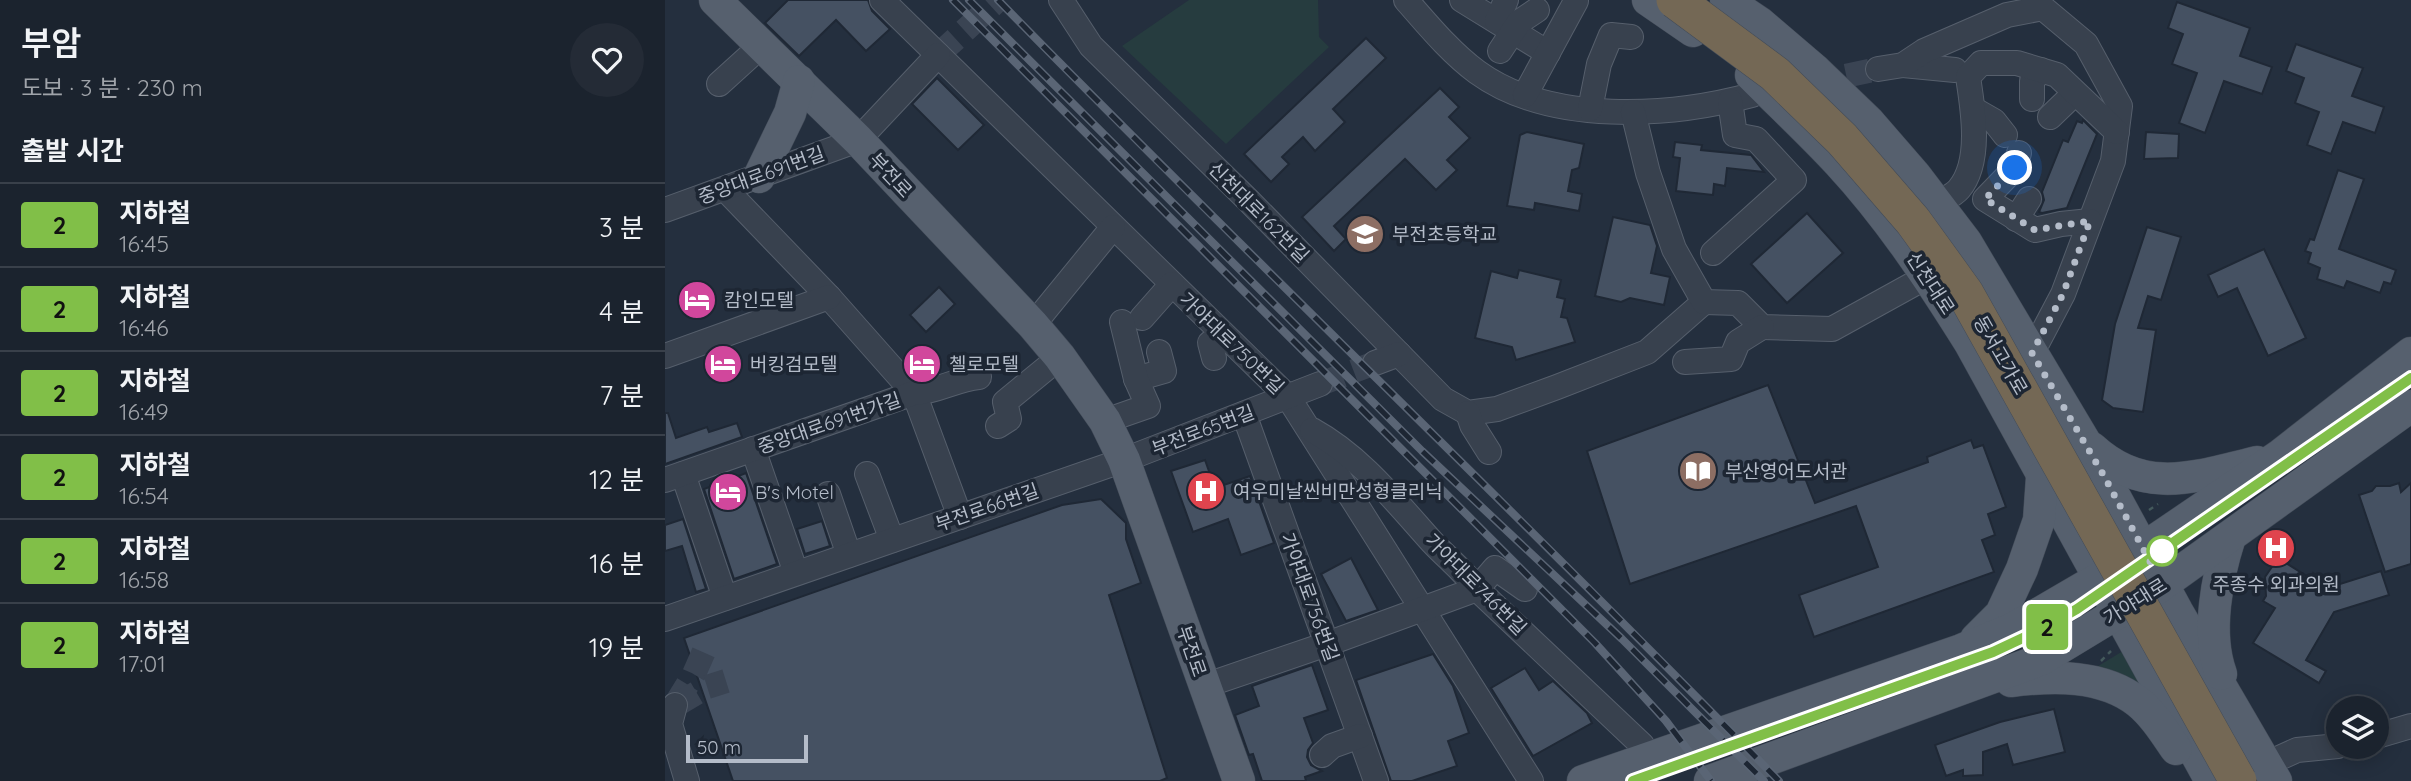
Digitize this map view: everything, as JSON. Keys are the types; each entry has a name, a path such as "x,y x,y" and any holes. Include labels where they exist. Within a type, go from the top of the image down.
{"highway":[{"name":"동서고가로","path":"1675,0 1775,74 1842,139 1921,231 1972,304 2260,777"},
{"name":"동서고가로","path":"1711,0 1782,53 1862,129 1935,214 1983,283 2035,372 2260,777"}],"main road":[{"name":"부전로","path":"715,0 858,140 1033,325 1060,357 1105,421 1124,460 1239,781"},
{"name":"신천대로","path":"1648,0 1745,69 1839,163 1905,243 1969,344 2211,781"},
{"path":"1726,0 1760,23 1869,122 1937,204 1986,273 2085,442 2239,721"},
{"path":"759,177 790,113 799,81"},
{"name":"가야대로","path":"1583,781 1961,650 2014,628 2098,579 2279,456 2411,353"},
{"name":"가야대로","path":"1710,781 2040,660 2163,585 2411,406"},
{"path":"2085,442 2119,469 2139,476 2166,479 2201,475 2279,456"},
{"path":"1555,781 1642,745 1773,700 1865,673 1961,650 2001,614 2007,603 2039,520 2042,477"},
{"path":"2230,537 2220,568 2214,613 2217,661 2260,777"},
{"path":"1750,781 1965,687 2045,677 2075,678 2109,687 2137,702 2160,725 2197,781"}],"street":[{"name":"가야대로750번길","path":"882,0 1288,397 1531,781"},
{"name":"신천대로162번길","path":"1061,0 1091,47 1249,201 1443,399 1468,412"},
{"path":"1406,0 1461,59 1479,74 1525,95 1571,108 1633,112 1741,98 1735,135 1756,139 1794,180 1713,253"},
{"path":"1462,0 1518,22 1537,10"},
{"path":"1903,65 1924,51 1984,24 2007,15 2043,8 2086,44 2119,106 2113,161 2063,294 2032,353"},
{"path":"1525,95 1576,10"},
{"path":"1506,17 1548,53"},
{"path":"1500,51 1506,17"},
{"path":"1937,204 1959,189 1973,159 1973,109 1968,77 1989,53 1984,24"},
{"path":"1590,109 1599,64 1611,35 1631,37"},
{"path":"719,85 762,45"},
{"path":"858,140 938,55"},
{"path":"1981,63 2017,63 2057,75 2117,132"},
{"path":"1878,69 1903,65 1955,70"},
{"path":"2032,99 2032,81 2041,70"},
{"path":"2050,117 2075,93"},
{"path":"1973,109 1994,121 2012,144 2015,168 1985,199 2023,209 2035,230 2090,221"},
{"path":"1633,112 1648,173 1674,249 1704,302"},
{"name":"중앙대로691번길","path":"665,210 858,140"},
{"name":"중앙대로691번가길","path":"725,189 829,297 914,393 960,517"},
{"path":"1033,325 1114,228"},
{"path":"1685,362 1731,359 1738,342 1762,327 1832,329 1928,276"},
{"path":"1105,421 1148,406 1136,379 1132,320 1172,284"},
{"path":"665,356 829,297"},
{"path":"1489,452 1472,425 1468,412 1497,409 1647,352 1704,302 1738,303 1762,327"},
{"path":"1214,358 1210,343 1223,334"},
{"path":"1136,379 1164,371 1159,352"},
{"path":"1375,363 1399,354"},
{"path":"998,426 1009,419 999,401 1060,357"},
{"name":"중앙대로691번가길","path":"674,477 914,393 931,392 968,378 979,377"},
{"name":"부전로65번길","path":"1124,460 1320,384"},
{"name":"가야대로756번길","path":"1244,414 1376,781"},
{"name":"가야대로746번길","path":"1307,427 1338,444 1354,459 1397,501 1434,544 1463,570 1477,589 1642,745"},
{"path":"748,451 796,573"},
{"name":"부전로66번길","path":"665,619 1124,460"},
{"path":"867,474 892,540"},
{"path":"674,477 725,598"},
{"path":"828,494 849,555"},
{"name":"부전로","path":"1204,686 1327,645 1477,589 1495,568 1525,589"},
{"path":"675,705 670,724 687,781"},
{"path":"2389,733 2410,728"},
{"path":"1322,755 1332,746 1360,736"},
{"path":"2260,777 2297,750 2326,747"}],"path":[{"path":"2156,517 2158,504"},
{"path":"2099,664 2113,649"}],"green space":[{"path":"1189,0 1318,0 1319,37 1329,47 1226,144 1122,46"},
{"path":"2123,651 2153,697 2090,671"}],"building":[{"path":"788,0 868,0 872,11 890,29 866,51 836,20 799,56 765,23"},
{"path":"2177,2 2250,28 2240,56 2272,67 2262,94 2224,81 2205,133 2179,123 2197,73 2172,64 2183,34 2168,28"},
{"path":"1366,38 1386,58 1333,109 1345,122 1315,151 1303,137 1282,157 1289,164 1271,182 1244,154"},
{"path":"2296,44 2363,68 2352,96 2384,107 2375,133 2343,122 2331,154 2307,145 2319,112 2295,103 2304,78 2286,71"},
{"path":"937,78 984,125 958,150 912,104"},
{"path":"1440,88 1459,107 1449,117 1470,138 1447,160 1457,170 1436,190 1405,159 1334,226 1346,239 1334,251 1302,217"},
{"path":"2083,120 2097,134 2067,208 2039,212 2044,200 2042,192 2063,140 2068,142 2077,121 2082,123"},
{"path":"1527,132 1584,144 1579,168 1572,170 1568,191 1582,194 1579,211 1535,203 1534,210 1507,206 1520,135"},
{"path":"2146,132 2179,134 2178,158 2144,159"},
{"path":"1675,142 1702,145 1701,150 1751,155 1764,172 1727,168 1725,186 1714,184 1713,195 1676,191 1680,158 1673,157"},
{"path":"2338,170 2364,179 2339,249 2396,270 2391,284 2384,282 2380,293 2347,281 2344,288 2317,279 2320,268 2308,263 2311,253 2305,251 2310,239 2314,240"},
{"path":"1807,213 1843,253 1787,303 1751,264"},
{"path":"1613,217 1650,225 1657,246 1651,273 1670,277 1664,305 1630,298 1621,302 1595,296"},
{"path":"2147,227 2181,237 2161,300 2148,296 2138,328 2156,330 2143,412 2113,408 2102,400 2115,324"},
{"path":"2264,249 2306,338 2268,356 2237,288 2218,297 2208,275"},
{"path":"1519,270 1561,280 1557,297 1565,299 1561,317 1567,318 1575,342 1516,360 1512,347 1475,338 1491,271 1517,278"},
{"path":"939,287 955,304 926,332 910,315"},
{"path":"1768,385 1815,503 1928,462 1927,457 1971,440 1974,448 1983,445 2006,507 1988,514 1995,535 1982,540 1994,572 1814,637 1799,595 1878,567 1856,506 1630,584 1587,451"},
{"path":"665,413 668,413 676,438 707,427 709,432 737,423 742,437 665,464"},
{"path":"1205,460 1215,488 1250,476 1274,543 1241,555 1228,519 1193,532 1171,471"},
{"path":"746,473 777,564 734,579 704,489"},
{"path":"2399,483 2401,492 2411,483 2411,564 2385,572 2359,495 2372,491 2376,486"},
{"path":"1101,499 1126,523 1126,539 1141,583 1109,595 1167,778 1160,781 733,781 684,638 1062,505"},
{"path":"683,519 706,589 696,592 682,546 665,551 665,525"},
{"path":"822,521 830,546 805,554 797,529"},
{"path":"1351,558 1378,610 1346,621 1321,574"},
{"path":"2278,558 2310,578 2313,573 2334,586 2381,571 2389,595 2334,612 2306,660 2326,671 2319,683 2253,643 2275,608 2263,601 2266,596 2265,577"},
{"path":"1433,654 1453,686 1469,733 1448,741 1457,766 1412,781 1391,781 1356,680"},
{"path":"1312,665 1328,710 1304,718 1313,743 1307,757 1311,765 1322,771 1305,777 1306,781 1262,781 1253,754 1249,755 1235,715 1259,706 1252,686"},
{"path":"1525,668 1539,690 1553,681 1587,713 1592,723 1533,756 1491,688"},
{"path":"2054,709 2065,752 2013,765 2007,744 1983,752 1983,775 1963,776 1963,770 1946,776 1935,745 2000,722"}],"tunnel":[{"path":"938,55 998,0"},
{"path":"1811,83 1878,69"},
{"path":"1320,384 1375,363"},
{"path":"675,705 694,674 705,649"},
{"path":"676,705 707,687 726,681"}],"railway":[{"path":"953,0 1595,643 1666,721 1711,781"},
{"path":"969,0 1422,451 1622,639 1764,781"},
{"path":"998,0 1779,781"}],"metro line":[{"name":"2","path":"1633,781 1993,652 2044,628 2077,609 2411,378"}],"place":[{"name":"부전초등학교","path":"1365,234"},
{"name":"캄인모텔","path":"697,300"},
{"name":"버킹검모텔","path":"723,364"},
{"name":"첼로모텔","path":"922,364"},
{"name":"부산영어도서관","path":"1698,471"},
{"name":"여우미날씬비만성형클리닉","path":"1206,491"},
{"name":"B's Motel","path":"728,492"},
{"name":"주종수 외과의원","path":"2276,548"}],"route":[{"path":"2015,168 1985,199 2035,230 2090,221 2063,294 2032,353 2085,442 2153,567 2162,551"}]}
